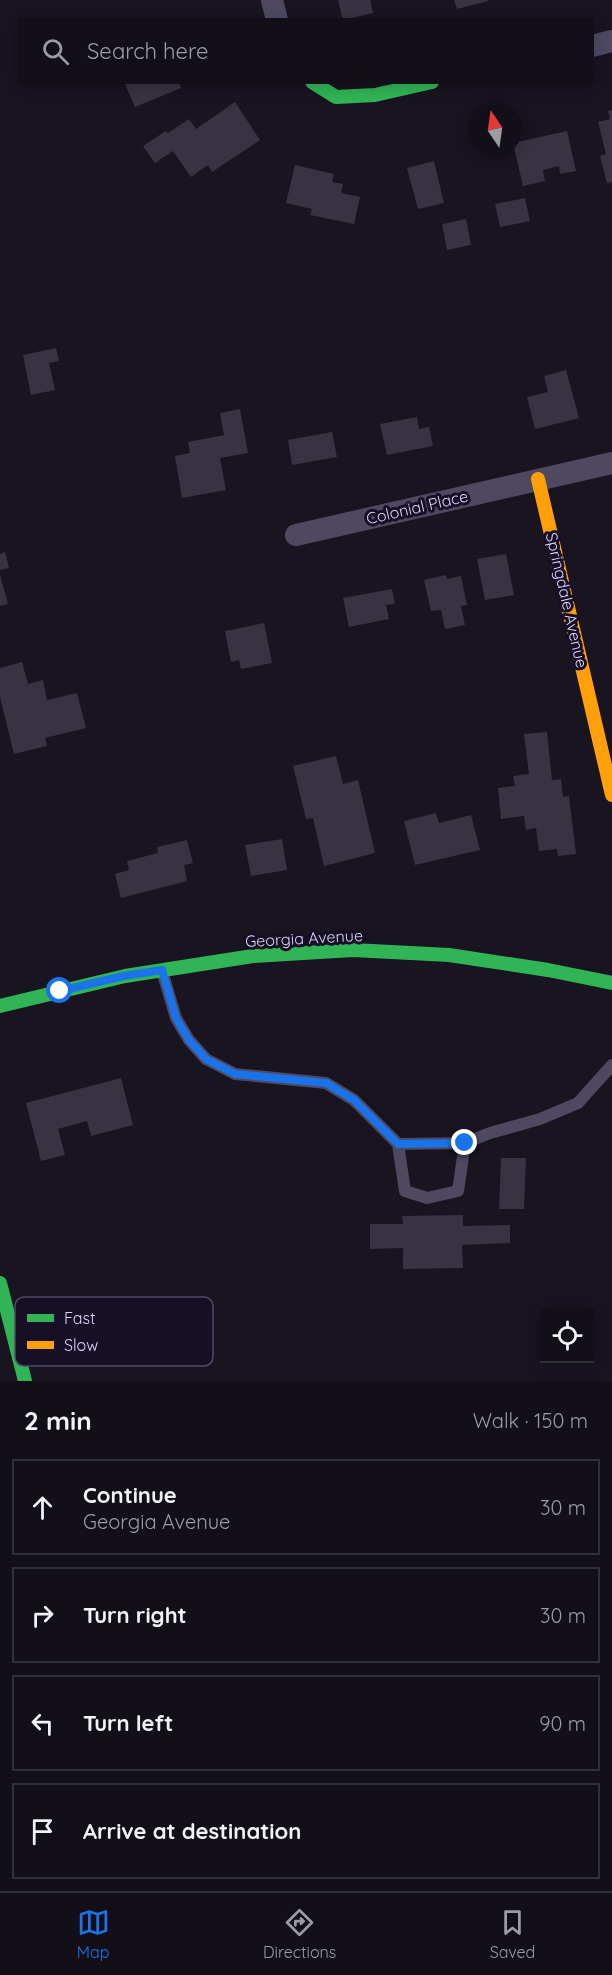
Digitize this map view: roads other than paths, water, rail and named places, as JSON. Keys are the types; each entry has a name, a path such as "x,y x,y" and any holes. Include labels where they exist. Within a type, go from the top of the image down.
{"street":[{"path":"272,0 276,18"},
{"path":"594,46 612,41"},
{"path":"315,84 336,97 375,95 423,84"},
{"path":"538,479 612,463"},
{"name":"Colonial Place","path":"296,535 538,479"},
{"name":"Springdale Avenue","path":"538,479 612,795"},
{"name":"Georgia Avenue","path":"0,1006 124,976 254,956 353,950 449,955 612,982"},
{"path":"0,1283 15,1342"},
{"path":"21,1366 25,1381"}],"lane":[{"path":"162,970 176,1018 189,1040 206,1059 235,1074 326,1083 354,1100 398,1144 405,1191 427,1198 458,1191 465,1143"},
{"path":"398,1144 465,1143 490,1133 540,1119 578,1103 612,1065"}]}
